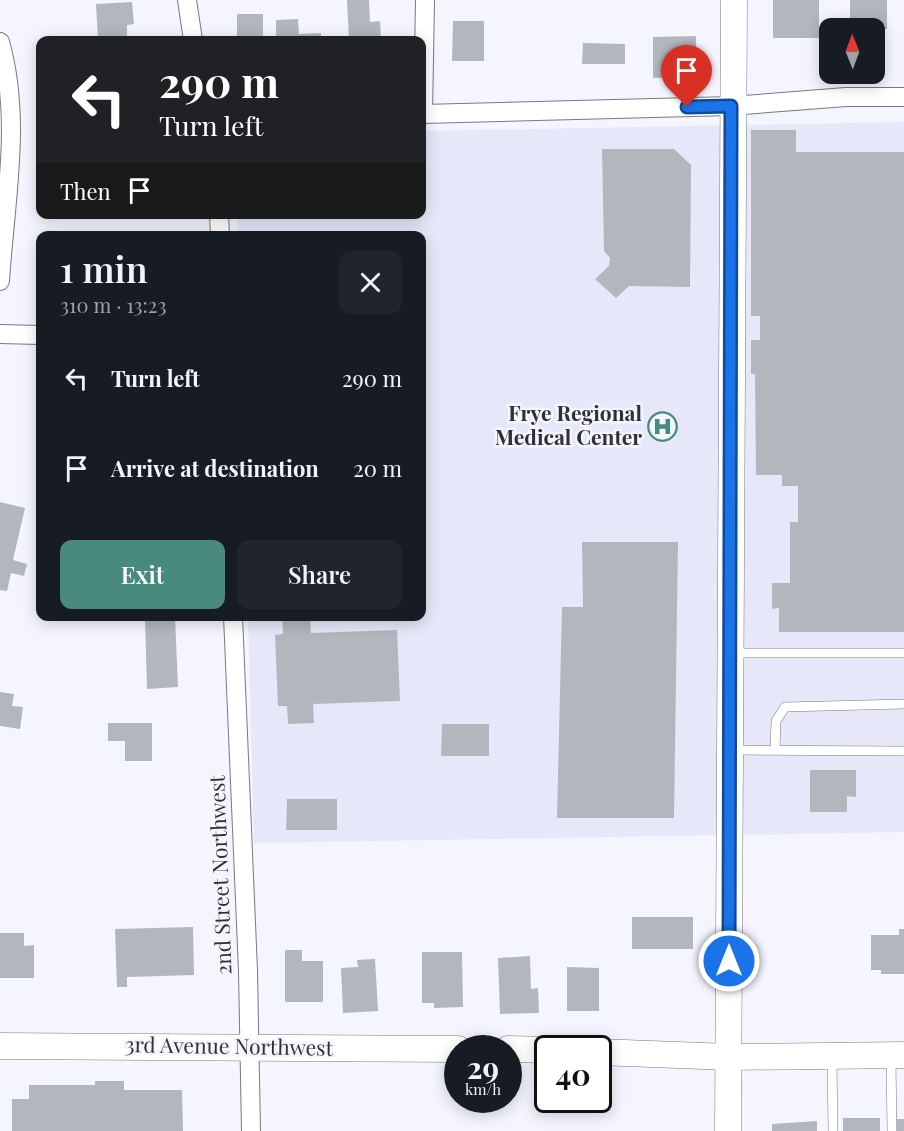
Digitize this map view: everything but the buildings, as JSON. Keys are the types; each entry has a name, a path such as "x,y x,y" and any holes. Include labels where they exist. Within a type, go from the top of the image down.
{"street":[{"path":"187,0 193,36"},
{"path":"424,36 425,0"},
{"path":"728,1131 731,106 734,0"},
{"path":"0,42 12,101 12,134 0,281"},
{"path":"426,114 731,106 846,97 904,97"},
{"path":"0,334 36,335"},
{"name":"2nd Street Northwest","path":"233,621 248,958 251,1131"},
{"name":"3rd Avenue Northwest","path":"0,1046 444,1049"},
{"path":"612,1053 730,1057 898,1055"}],"lane":[{"path":"729,653 904,653"},
{"path":"775,750 776,721 785,707 904,704"},
{"path":"729,750 904,751"},
{"path":"892,1131 898,1055"},
{"path":"832,1056 833,1131"}],"shaded area":[{"name":"Frye Regional Medical Center","path":"904,122 904,832 254,843 248,621 426,621 426,231 238,231 237,219 426,219 426,131"}],"place":[{"name":"Frye Regional Medical Center","path":"663,426"}],"route":[{"path":"687,107 731,106 729,961"}]}
